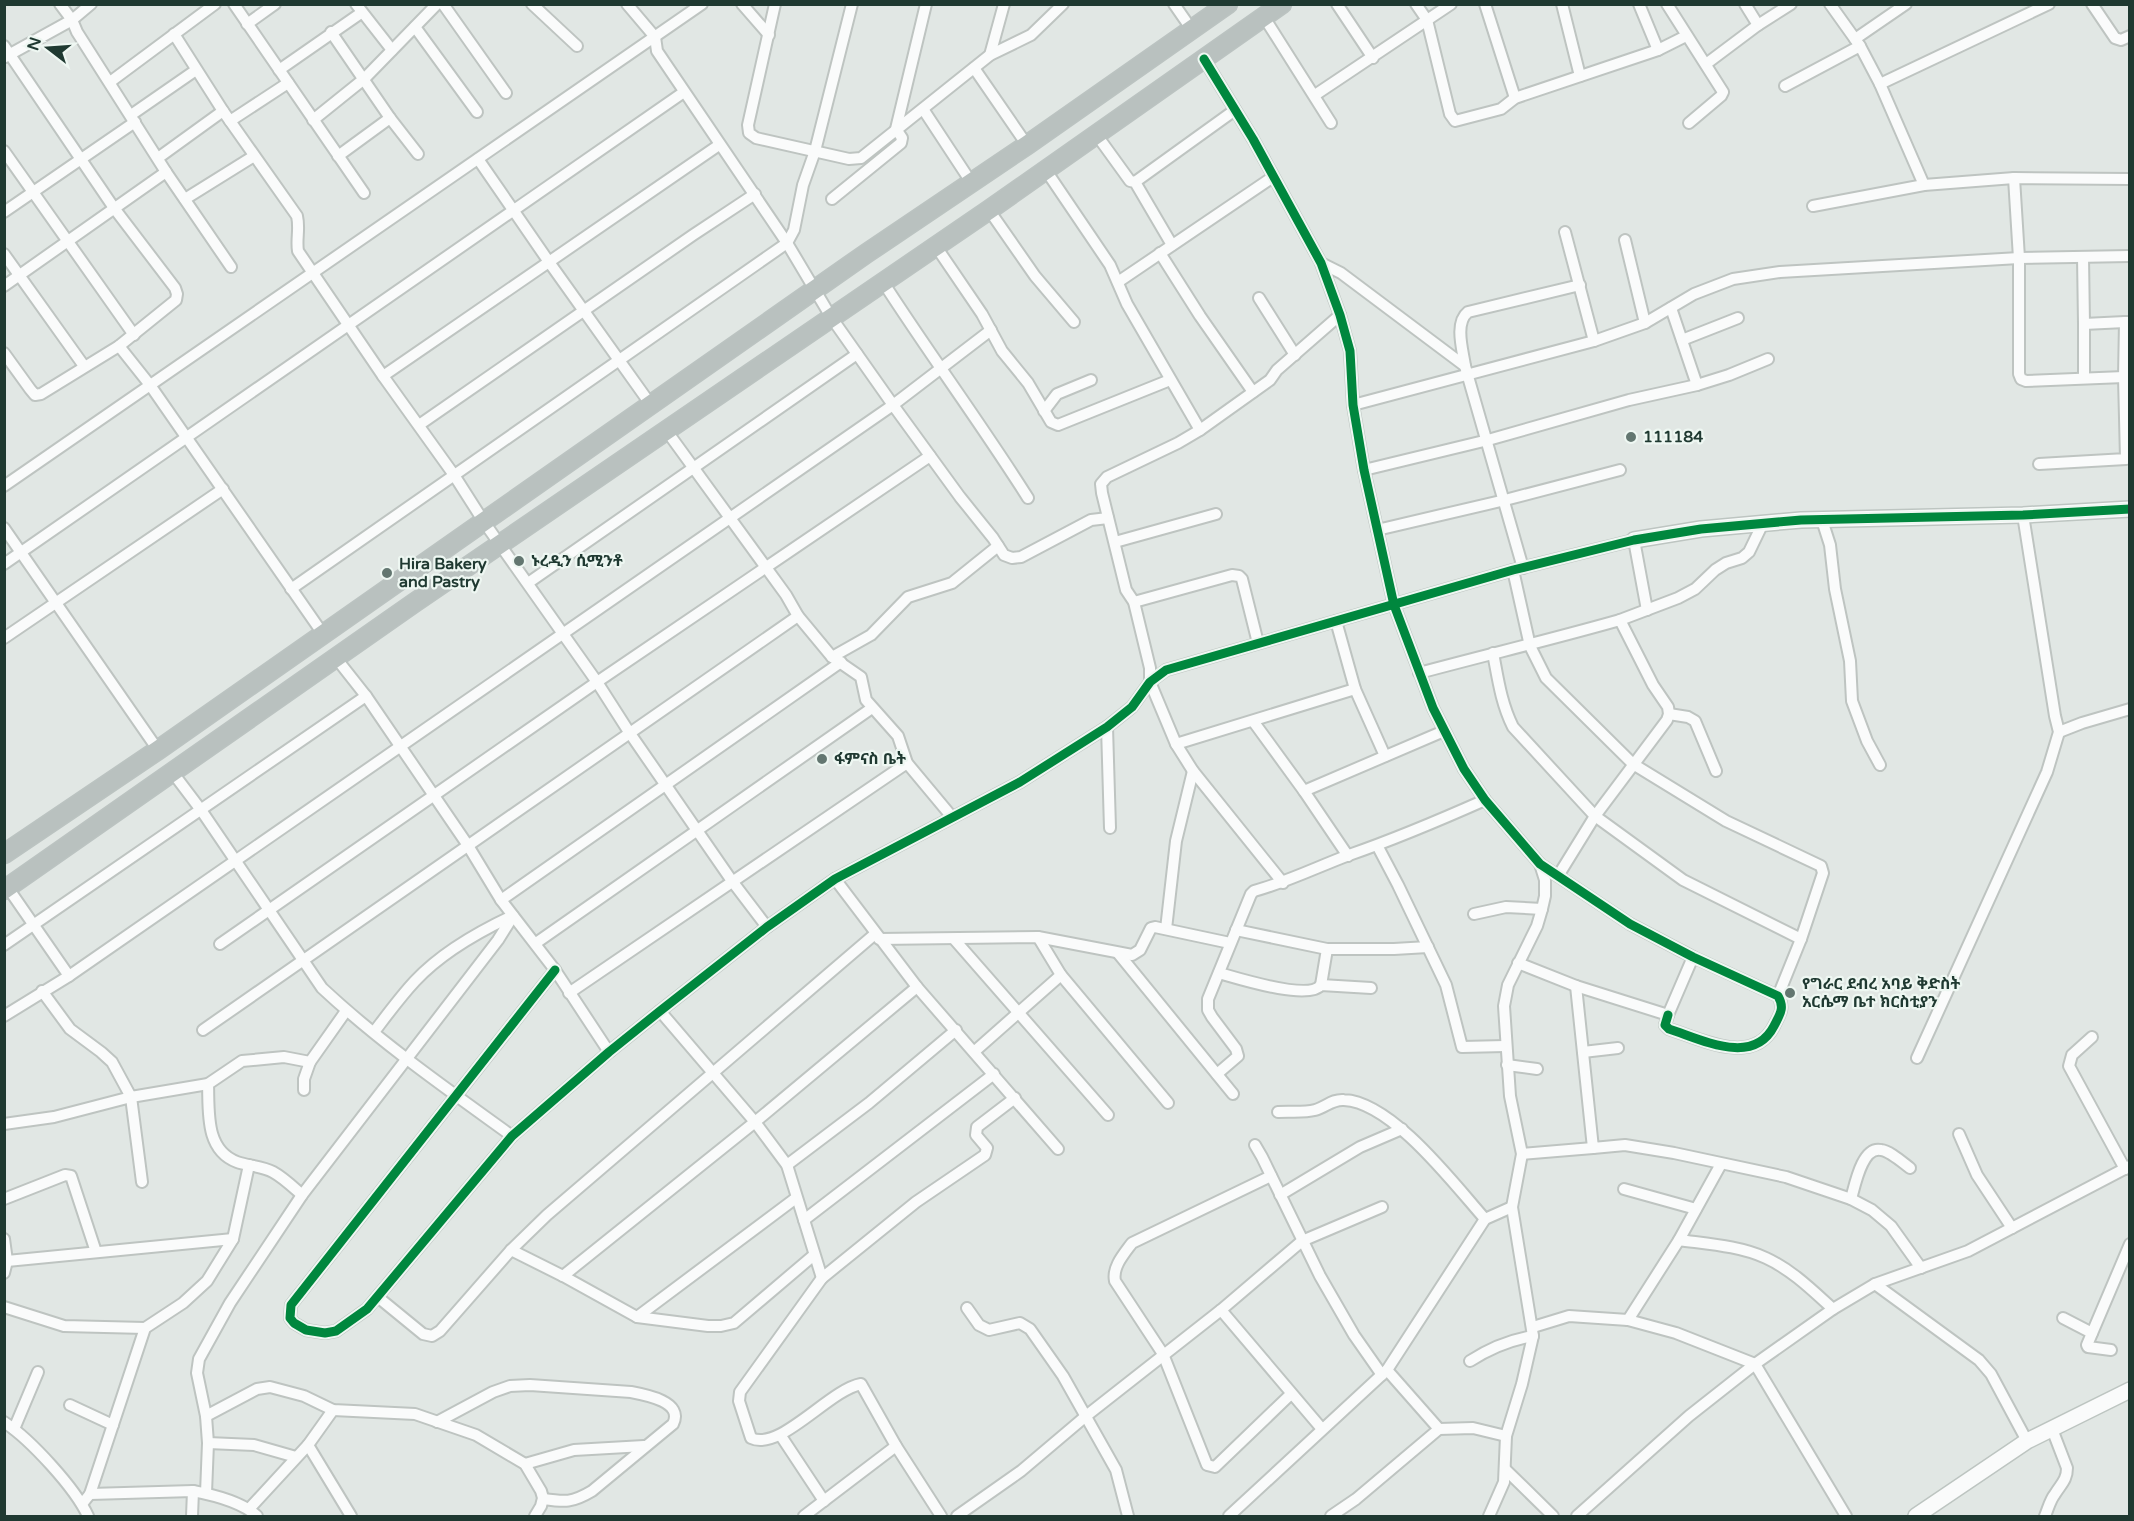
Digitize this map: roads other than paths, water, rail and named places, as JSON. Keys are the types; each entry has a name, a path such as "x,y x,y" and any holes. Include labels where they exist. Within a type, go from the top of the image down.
{"highway":[{"path":"4,854 158,750 1228,4"},
{"path":"6,887 666,430 989,210 1281,4"}],"street":[{"path":"60,4 166,172 231,267"},
{"path":"4,354 35,395 41,394 119,346 176,300 175,288 114,208 7,53 72,20 91,4"},
{"path":"192,4 199,15"},
{"path":"110,82 215,4"},
{"path":"234,4 364,193"},
{"path":"247,24 275,4"},
{"path":"313,120 364,79 437,4"},
{"path":"443,4 507,93"},
{"path":"532,4 577,46"},
{"path":"627,4 655,38 657,51 755,194 817,290 831,317 1004,555 1012,558 1021,557 1091,520 1108,518"},
{"path":"4,486 702,4"},
{"path":"742,4 769,35"},
{"path":"775,4 748,125 749,133 756,138 849,159 861,158 990,55 1031,34 1063,4"},
{"path":"291,589 787,243 794,230 802,185 815,151 852,4"},
{"path":"990,55 1004,4"},
{"path":"1174,4 1192,30"},
{"path":"1337,4 1373,58"},
{"path":"1416,4 1427,20 1452,119 1455,121 1501,109 1515,98 1658,50 1686,36"},
{"path":"1315,95 1451,4"},
{"path":"1485,4 1515,98"},
{"path":"1562,4 1580,76"},
{"path":"1640,4 1658,50"},
{"path":"1667,4 1722,89 1722,94 1689,123"},
{"path":"1745,4 1758,26"},
{"path":"1706,64 1791,4"},
{"path":"1830,4 1857,42 1880,84 1924,185"},
{"path":"1785,86 1857,42 1906,4"},
{"path":"1880,84 2049,4"},
{"path":"2092,4 2115,38 2121,40 2130,36"},
{"path":"832,199 901,143 902,138 896,129 923,5"},
{"path":"279,70 358,9 392,50"},
{"path":"1264,17 1331,123"},
{"path":"415,27 477,112"},
{"path":"331,32 390,118 418,154"},
{"path":"174,34 223,111 297,216 300,229 297,240 298,251 383,376 454,474 484,522 597,682 666,786 767,927"},
{"path":"1204,59 1253,140 1321,263 1350,351 1353,405 1364,470 1394,605 1419,673 1464,770 1485,800 1540,864 1630,924 1778,996 1782,1002 1782,1010 1770,1034 1747,1048 1726,1047 1669,1029 1665,1025 1694,957"},
{"path":"974,68 1027,145"},
{"path":"4,212 82,159 196,70"},
{"path":"230,121 288,83"},
{"path":"4,564 684,92"},
{"path":"923,109 971,182"},
{"path":"1135,182 1235,110"},
{"path":"158,158 223,111"},
{"path":"338,156 390,118"},
{"path":"1096,134 1130,181 1135,182 1172,245"},
{"path":"383,376 720,145"},
{"path":"4,151 134,334"},
{"path":"184,199 254,156"},
{"path":"478,159 651,405"},
{"path":"1045,169 1110,265 1127,304 1200,430"},
{"path":"4,286 166,172"},
{"path":"1118,282 1273,177"},
{"path":"2014,178 2019,258 2019,374 2021,379 2026,381 2124,377"},
{"path":"1813,206 1924,185 2014,178 2130,179"},
{"path":"419,425 755,194"},
{"path":"989,210 1035,276 1074,322"},
{"path":"1565,232 1594,340"},
{"path":"1625,240 1646,323"},
{"path":"935,245 991,330 1002,351 1028,383 1051,422 1058,425 1170,380"},
{"path":"1160,253 1253,392"},
{"path":"4,254 84,366"},
{"path":"1353,405 1466,371 1594,340 1646,323 1694,294 1733,279 1780,272 2019,258 2130,256"},
{"path":"2083,257 2084,378"},
{"path":"1321,263 1341,273 1466,371"},
{"path":"883,282 939,368 989,436 1028,498"},
{"path":"1580,285 1468,312 1463,315 1460,323 1466,371 1505,500 1530,646 1546,678 1633,764 1726,821 1821,866 1822,873 1801,939 1778,996"},
{"path":"1259,298 1294,355"},
{"path":"1671,308 1697,385"},
{"path":"1283,883 1193,771 1176,744 1150,682 1150,668 1134,602 1126,590 1101,484 1107,477 1179,443 1200,430 1270,380 1277,370 1340,315"},
{"path":"1682,340 1738,318"},
{"path":"2039,464 2126,459 2124,377 2127,322 2084,324"},
{"path":"4,1016 69,976 893,405 991,330"},
{"path":"119,346 150,385 323,633"},
{"path":"528,583 857,354"},
{"path":"1364,470 1488,440 1629,400 1697,385 1768,359"},
{"path":"1044,411 1057,394 1091,380"},
{"path":"666,430 786,595 798,616 836,659 861,677 867,700 898,736 907,763 952,817"},
{"path":"220,944 597,682 930,456"},
{"path":"1377,530 1620,470"},
{"path":"4,638 223,489"},
{"path":"555,970 291,1305 290,1318 294,1323 316,1333 336,1331 368,1310 512,1136 660,1011 767,927 835,879 1020,782 1107,728 1132,707 1150,682 1167,670 1518,569 1634,540 1701,529 1762,523 2023,515 2130,509"},
{"path":"1115,542 1216,513"},
{"path":"1917,1058 2047,772 2059,732 2023,515"},
{"path":"1822,520 1830,545 1835,589 1850,661 1852,701 1867,741 1880,765"},
{"path":"1419,673 1493,653 1530,646 1620,620 1678,598 1695,588 1715,570 1726,563 1742,558 1749,552 1762,523"},
{"path":"4,528 158,750"},
{"path":"1634,540 1647,609"},
{"path":"501,900 666,786 871,635 908,597 952,583 999,546"},
{"path":"1134,602 1233,575 1239,576 1242,579 1258,643"},
{"path":"203,1030 467,844 798,616"},
{"path":"1558,876 1595,816 1667,720 1669,714 1668,707 1653,685 1620,620"},
{"path":"1336,621 1355,689 1385,756"},
{"path":"1493,653 1500,695 1513,727 1595,816 1683,879 1801,939"},
{"path":"336,658 366,696 467,844 501,900 536,943 609,1052"},
{"path":"1176,744 1355,689"},
{"path":"4,945 366,696"},
{"path":"536,943 872,708"},
{"path":"2059,732 2130,709"},
{"path":"1669,714 1688,717 1695,721 1716,771"},
{"path":"1253,721 1348,856"},
{"path":"1107,728 1110,828"},
{"path":"1304,791 1444,731"},
{"path":"569,993 907,763"},
{"path":"1166,929 1176,841 1193,771"},
{"path":"173,773 201,810 322,988 346,1011 407,1060 512,1136"},
{"path":"1217,1074 1238,1056 1236,1049 1208,1010 1208,999 1251,894 1348,856 1378,847 1485,800"},
{"path":"1378,847 1446,985 1462,1047 1505,1046"},
{"path":"1489,1516 1504,1482 1506,1436 1522,1384 1533,1331 1512,1207 1522,1154 1510,1096 1504,1006 1508,985 1537,926 1542,909 1545,880 1540,864"},
{"path":"835,879 917,987 1058,1149"},
{"path":"6,887 69,976"},
{"path":"1474,914 1506,907 1542,909"},
{"path":"374,1032 416,980 483,930 513,916"},
{"path":"206,1493 208,1443 206,1416 198,1385 197,1373 200,1359 230,1303 302,1195 498,940 513,916"},
{"path":"379,1298 423,1334 432,1336 547,1215 711,1072 877,936 954,939 1038,937 1132,955 1140,950 1151,928 1166,929 1230,943"},
{"path":"1236,930 1327,949 1428,947"},
{"path":"1038,937 1061,975 1167,1103"},
{"path":"954,939 1108,1115"},
{"path":"1322,985 1327,949"},
{"path":"1118,952 1233,1094"},
{"path":"1518,963 1576,986 1668,1015"},
{"path":"1219,973 1287,990 1313,991 1322,985 1371,988"},
{"path":"975,1051 1061,975"},
{"path":"1576,986 1593,1148"},
{"path":"564,1276 755,1122 917,987"},
{"path":"42,991 70,1029 112,1062 131,1097 142,1182"},
{"path":"304,1090 310,1062 346,1011"},
{"path":"660,1011 755,1122 787,1165 822,1278"},
{"path":"787,1165 869,1103 956,1030"},
{"path":"1577,1516 1689,1416 1755,1364 1833,1309 1875,1284 1968,1251 2127,1168 2068,1066 2072,1055 2092,1037"},
{"path":"1583,1052 1618,1048"},
{"path":"4,1124 54,1117 131,1097 208,1084 242,1061 284,1057 310,1062"},
{"path":"1507,1065 1538,1070"},
{"path":"804,1220 994,1074"},
{"path":"208,1084 210,1127 214,1142 222,1154 235,1161 275,1173 302,1195"},
{"path":"941,1516 896,1446 863,1386 859,1384 838,1395 781,1436 757,1440 751,1438 739,1397 822,1278 916,1202 985,1155 987,1148 976,1135 977,1126 1015,1098"},
{"path":"1278,1112 1312,1111 1332,1101 1343,1099 1358,1102 1402,1129 1485,1218"},
{"path":"1280,1195 1360,1147 1402,1129"},
{"path":"1959,1134 1977,1175 2012,1228"},
{"path":"1255,1145 1320,1276 1354,1335 1385,1373 1439,1429"},
{"path":"1522,1154 1625,1145 1786,1177 1851,1199 1872,1210 1891,1226 1921,1268"},
{"path":"1851,1199 1864,1159 1874,1150 1883,1149 1910,1168"},
{"path":"1628,1320 1679,1240 1721,1164"},
{"path":"4,1307 64,1326 145,1328 183,1303 207,1281 233,1239 249,1165"},
{"path":"4,1199 65,1175 71,1176 96,1252"},
{"path":"1271,1176 1132,1244 1122,1257 1114,1276 1115,1281 1163,1354 1204,1462 1211,1467 1215,1467 1291,1394"},
{"path":"1624,1189 1696,1209"},
{"path":"636,1317 796,1198"},
{"path":"957,1516 1021,1471 1163,1354 1221,1310 1302,1241 1382,1207"},
{"path":"1230,1516 1385,1373 1485,1218 1512,1207"},
{"path":"4,1239 7,1261 4,1273"},
{"path":"7,1261 233,1239"},
{"path":"1679,1240 1730,1248 1766,1258 1797,1277 1833,1309"},
{"path":"2111,1350 2087,1345 2130,1244"},
{"path":"512,1250 564,1276 636,1317 708,1326 734,1323 814,1255"},
{"path":"1875,1284 1979,1360 1992,1374 2027,1441"},
{"path":"966,1308 979,1325 989,1330 1020,1323 1030,1329 1063,1376 1116,1470 1128,1516"},
{"path":"1221,1310 1322,1429"},
{"path":"1470,1361 1492,1347 1569,1316 1628,1320 1677,1333 1755,1364 1846,1516"},
{"path":"2063,1318 2092,1334"},
{"path":"82,1504 90,1494 145,1328"},
{"path":"38,1372 9,1426 46,1461 82,1504 88,1516"},
{"path":"437,1422 510,1386 530,1385 632,1392 646,1395 667,1404 674,1410 676,1418 673,1424 592,1491 577,1500 567,1502 543,1499"},
{"path":"206,1416 257,1389 270,1387 304,1396 333,1410 415,1414 476,1435 525,1464 541,1491 543,1499 535,1516"},
{"path":"1916,1516 2027,1441 2130,1390"},
{"path":"70,1405 113,1425"},
{"path":"90,1494 193,1491 206,1493 253,1513 333,1410"},
{"path":"1331,1516 1356,1499 1439,1429 1473,1428 1506,1436"},
{"path":"2045,1516 2054,1494 2066,1480 2067,1474 2067,1468 2052,1429"},
{"path":"781,1436 824,1501"},
{"path":"208,1443 254,1445 296,1457"},
{"path":"308,1445 351,1516"},
{"path":"525,1464 574,1450 645,1446"},
{"path":"804,1516 896,1446"},
{"path":"1506,1470 1553,1516"},
{"path":"192,1516 193,1491"}],"place":[{"name":"111184","path":"1631,437"},
{"name":"ኑረዲን ሲሚንቶ","path":"519,561"},
{"name":"Hira Bakery and Pastry","path":"387,573"},
{"name":"ፋምናስ ቤት","path":"822,759"},
{"name":"የግራር ደብረ አባይ ቅድስት አርሴማ ቤተ ክርስቲያን","path":"1790,993"}]}
